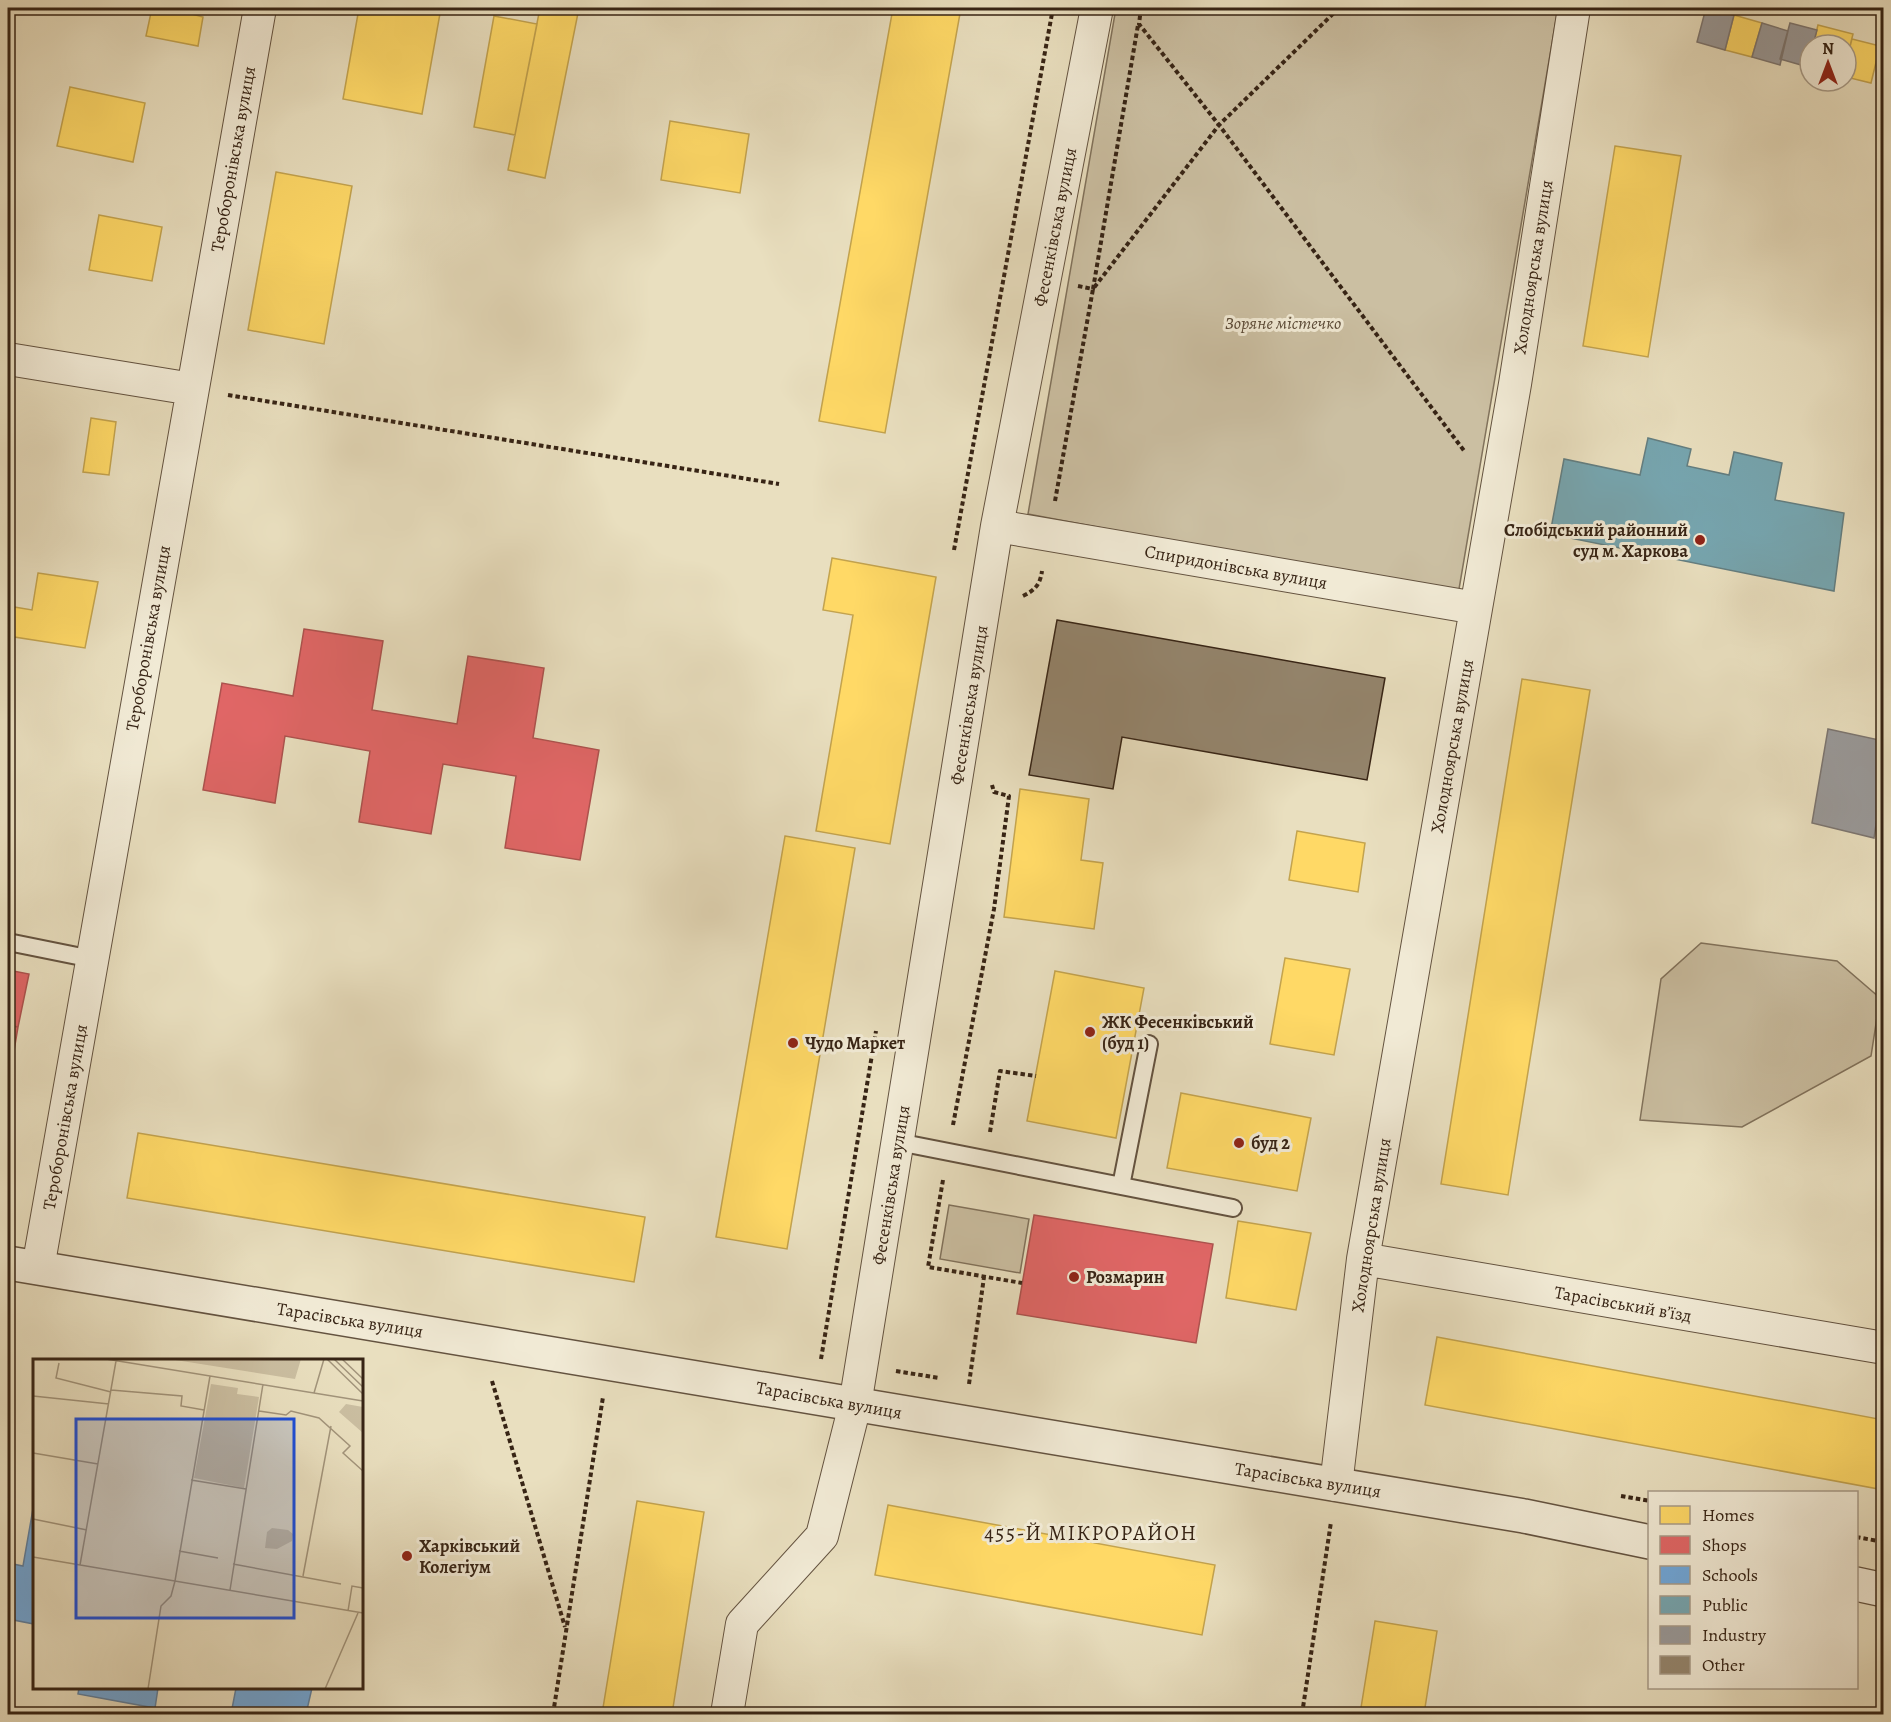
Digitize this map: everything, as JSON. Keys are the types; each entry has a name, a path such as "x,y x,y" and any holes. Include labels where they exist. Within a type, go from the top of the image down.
{"street":[{"name":"Тероборонівська вулиця","path":"23,1266 92,959 260,8"},
{"name":"Фесенківська вулиця","path":"727,1714 742,1623 822,1536 855,1405 998,526 1097,8"},
{"name":"Холодноярська вулиця","path":"1336,1485 1364,1260 1515,384 1574,8"},
{"path":"8,359 192,389"},
{"name":"Спиридонівська вулиця","path":"998,526 1476,608"},
{"name":"Тарасівський в’їзд","path":"1364,1260 1884,1347"},
{"name":"Тарасівська вулиця","path":"23,1266 1524,1516 1648,1542"},
{"path":"1858,1584 1884,1590"}],"lane":[{"path":"8,942 92,959"},
{"path":"1121,1186 1149,1044"},
{"path":"898,1142 1233,1208"}],"path":[{"path":"1019,608 1021,596 1034,590 1041,581 1047,535 1094,289 1141,8"},
{"path":"1094,289 1219,125 1339,8"},
{"path":"1139,24 1219,125 1465,453"},
{"path":"192,389 779,484"},
{"path":"990,778 994,792 1008,796 994,909 928,1267 1022,1283"},
{"path":"986,1160 1000,1071 1036,1076"},
{"path":"969,1384 984,1277"},
{"path":"491,1377 566,1629"},
{"path":"553,1714 603,1396"},
{"path":"1302,1714 1331,1522"},
{"path":"1858,1537 1884,1542"}],"green space":[{"name":"Зоряне містечко","path":"1116,8 1558,8 1458,595 1028,514"},
{"path":"1701,943 1837,961 1880,998 1871,1056 1742,1127 1640,1120 1661,979"},
{"path":"949,1205 1029,1219 1020,1273 940,1259"}],"building: Homes":[{"path":"152,8 189,8 188,13 203,17 198,46 146,36"},
{"path":"359,8 441,8 422,114 343,99"},
{"path":"540,8 579,8 545,178 508,170"},
{"path":"893,8 961,8 885,433 819,421"},
{"path":"1734,15 1762,23 1752,57 1725,50"},
{"path":"494,16 537,24 515,135 474,127"},
{"path":"1818,25 1849,33 1816,33"},
{"path":"1858,40 1880,46 1871,83 1858,80"},
{"path":"70,87 145,103 133,162 57,146"},
{"path":"670,121 749,134 740,193 661,180"},
{"path":"1615,146 1681,156 1648,357 1583,346"},
{"path":"276,172 352,186 324,344 248,330"},
{"path":"99,215 162,227 152,281 89,270"},
{"path":"91,418 116,422 109,475 83,472"},
{"path":"832,558 936,577 890,844 816,831 853,615 823,610"},
{"path":"38,573 98,582 85,648 8,636 8,606 32,610"},
{"path":"1522,679 1590,690 1508,1195 1441,1184"},
{"path":"1020,789 1089,799 1081,860 1103,863 1094,929 1004,917"},
{"path":"1297,831 1365,843 1358,892 1289,880"},
{"path":"785,836 855,848 787,1249 716,1237"},
{"path":"1285,958 1350,969 1334,1055 1270,1044"},
{"name":"ЖК Фесенківський (буд 1)","path":"1055,971 1144,988 1116,1138 1027,1121"},
{"name":"буд 2","path":"1181,1093 1311,1118 1297,1191 1167,1168"},
{"path":"138,1133 645,1217 634,1282 127,1198"},
{"path":"1238,1221 1311,1233 1296,1310 1226,1298"},
{"path":"1437,1337 1884,1420 1884,1490 1425,1405"},
{"path":"637,1501 704,1512 672,1714 602,1714"},
{"path":"888,1505 1215,1565 1202,1635 875,1575"},
{"path":"1375,1621 1437,1631 1424,1714 1360,1714"}],"building: Shops":[{"path":"304,629 383,641 372,710 457,724 468,656 544,668 533,738 599,750 580,860 505,848 516,776 443,764 431,834 359,822 370,751 285,736 275,803 203,790 222,683 293,696"},
{"path":"8,970 29,974 18,1027 8,1025"},
{"path":"8,1025 18,1027 8,1086"},
{"path":"1034,1215 1213,1244 1196,1343 1017,1314"}],"building: Schools":[{"path":"8,1438 13,1439 8,1468"},
{"path":"33,1509 33,1624 13,1620 8,1651 8,1563 23,1566"},
{"path":"79,1689 158,1689 155,1708 78,1694"},
{"path":"236,1689 312,1689 306,1714 231,1714"}],"building: Public":[{"path":"1648,438 1691,449 1687,466 1729,475 1734,452 1782,463 1775,500 1844,513 1834,591 1550,534 1564,459 1640,475"}],"building: Industry":[{"path":"1706,8 1734,15 1725,50 1697,42"},
{"path":"1762,23 1788,31 1780,65 1752,57"},
{"path":"1790,23 1817,30 1816,33 1798,33 1798,64 1780,59"},
{"path":"1828,729 1884,741 1884,792 1881,792 1874,838 1812,823"}],"building: Other":[{"path":"1057,620 1385,678 1367,780 1122,737 1113,789 1029,775"}],"place":[{"name":"Слобідський районний суд м. Харкова","path":"1700,540"},
{"name":"ЖК Фесенківський (буд 1)","path":"1090,1032"},
{"name":"Чудо Маркет","path":"793,1043"},
{"name":"буд 2","path":"1239,1143"},
{"name":"Розмарин","path":"1074,1277"},
{"name":"Харківський Колегіум","path":"407,1556"}],"district":[{"name":"455-Й МІКРОРАЙОН","path":"1091,1533"}]}
